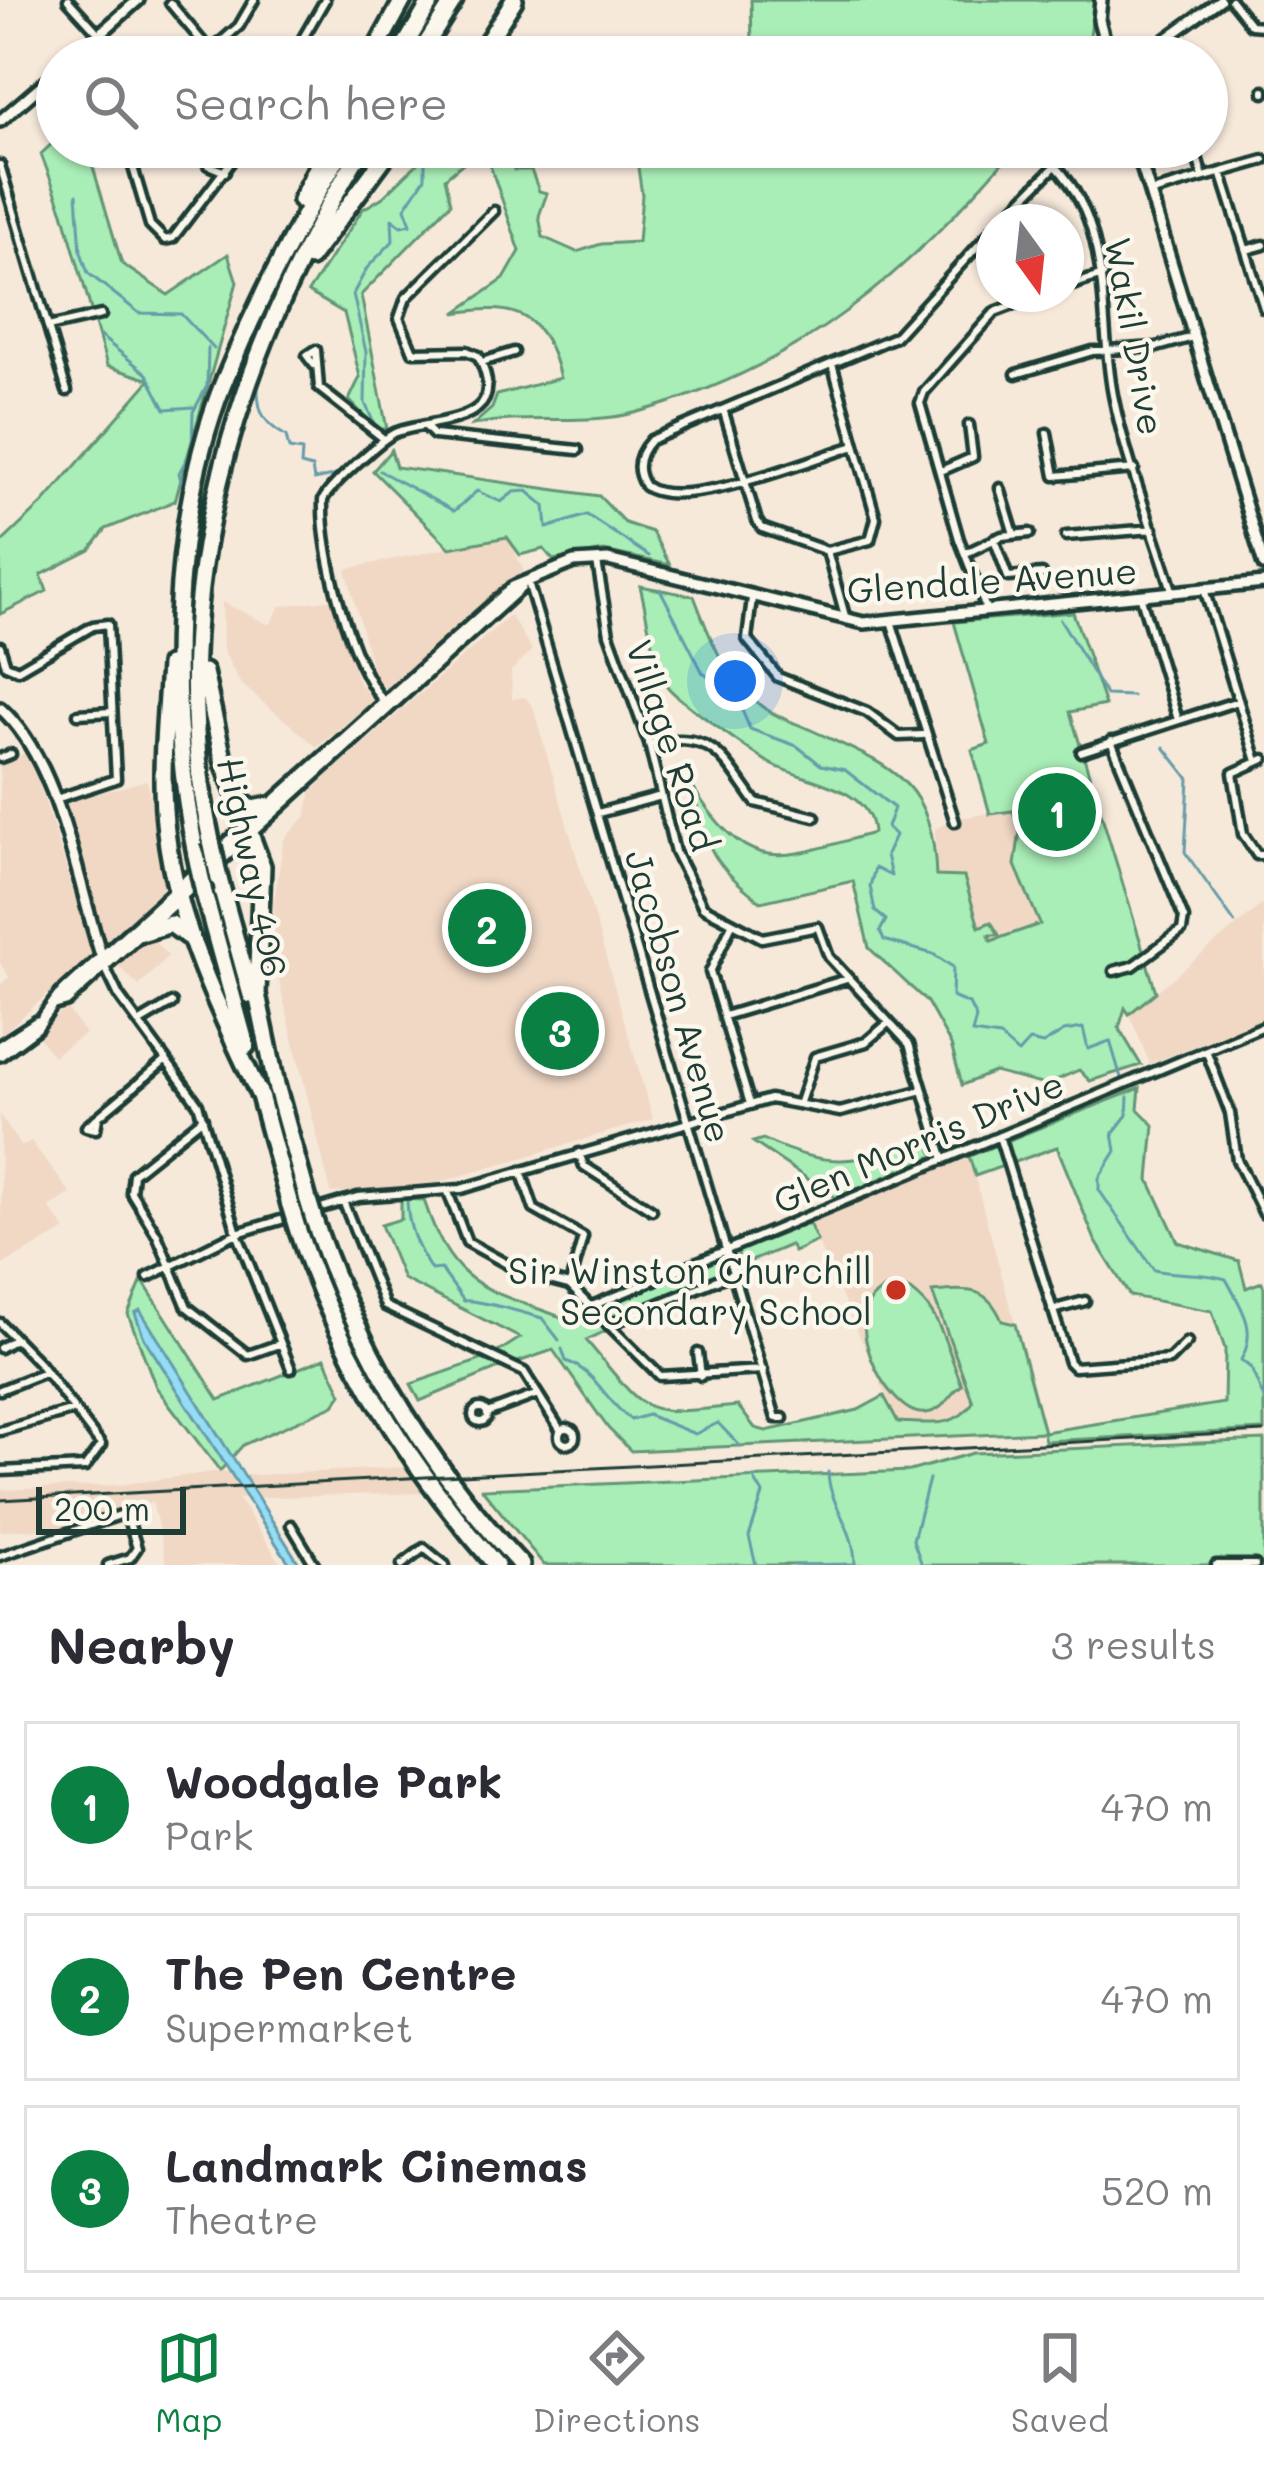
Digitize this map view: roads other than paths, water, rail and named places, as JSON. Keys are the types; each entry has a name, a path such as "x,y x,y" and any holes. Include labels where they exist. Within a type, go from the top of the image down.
{"highway":[{"path":"411,36 432,0"},
{"path":"431,36 454,0"},
{"path":"491,36 514,0"},
{"path":"383,36 401,3"},
{"path":"223,385 281,241 317,168"},
{"name":"Highway 406","path":"331,168 297,225 223,385 184,555 179,704 196,855 298,1231 367,1389 434,1490 496,1565"},
{"name":"Highway 406","path":"350,168 263,334 215,490 202,568 196,734 219,879 315,1223 380,1377 463,1499 521,1565"},
{"path":"254,367 316,248 376,168"},
{"path":"184,555 169,668 163,786 178,894 198,957 261,1098"},
{"path":"202,568 206,692 262,866 257,994 277,1089"},
{"path":"237,798 252,809 268,806"},
{"path":"144,932 177,925 198,957"}],"main road":[{"path":"99,35 138,0"},
{"path":"1101,0 1103,36"},
{"path":"0,121 36,90"},
{"path":"1143,168 1264,566"},
{"name":"Glendale Avenue","path":"0,1055 524,584 574,562 635,565 847,621 891,621 1264,583"},
{"name":"Glendale Avenue","path":"250,830 268,806 386,706"},
{"path":"0,708 36,751 103,962"},
{"name":"Glendale Avenue","path":"103,962 144,932 178,894"},
{"name":"Glendale Avenue","path":"0,1046 38,1022"}],"street":[{"path":"68,0 99,35"},
{"path":"227,36 254,0"},
{"path":"304,36 325,0"},
{"path":"1170,36 1220,0"},
{"path":"1231,0 1251,25 1264,26"},
{"path":"170,3 194,36"},
{"path":"1150,192 1264,160"},
{"path":"0,165 67,391"},
{"path":"133,168 150,226 165,240 173,238 229,168"},
{"path":"215,168 226,173"},
{"path":"1019,204 1054,168"},
{"name":"Wakil Drive","path":"1058,168 1078,192 1103,275 1113,398 1173,592"},
{"path":"1200,168 1203,177"},
{"path":"1221,172 1264,308"},
{"path":"386,706 362,670 332,567 322,506 328,489 384,439 477,410 487,384 482,362 467,351 413,352 399,318 406,298 494,211"},
{"path":"1246,250 1264,245"},
{"path":"855,446 702,491 658,495 645,486 638,470 643,448 651,440 895,337 976,250"},
{"path":"1084,281 1103,275"},
{"path":"987,611 922,416 923,392 995,312"},
{"path":"48,327 101,315"},
{"path":"1016,374 1107,349 1157,347 1194,336"},
{"path":"482,362 514,352"},
{"path":"314,364 319,388 384,439"},
{"path":"724,412 762,528 827,550 863,544 873,535 876,518 833,367"},
{"path":"939,472 973,458 969,425"},
{"path":"425,426 434,436 578,449"},
{"path":"1047,433 1055,476 1134,469"},
{"path":"1000,488 1014,534"},
{"path":"1066,536 1154,529"},
{"path":"966,553 994,539 1030,533"},
{"path":"994,539 1008,577 1042,574"},
{"path":"827,550 847,621"},
{"name":"Village Road","path":"597,561 609,634 649,744 675,852 697,899 732,924"},
{"name":"Jacobson Avenue","path":"524,584 598,813 776,1418 784,1418"},
{"path":"1204,589 1260,760 1236,769 1233,783 1243,834 1257,854 1264,854"},
{"path":"1140,596 1178,720"},
{"path":"752,598 747,639 778,677 867,712 899,736 923,735"},
{"path":"891,621 923,735 955,822"},
{"path":"0,646 9,670 27,665 93,626 108,624 116,779 53,800"},
{"path":"1081,752 1238,701"},
{"path":"78,714 112,712"},
{"path":"649,744 680,737 698,741 731,769 754,802 815,817"},
{"path":"1111,741 1180,905 1182,930 1133,966 1114,971"},
{"path":"0,758 11,754"},
{"path":"598,813 661,796"},
{"path":"750,1105 710,972 732,924 762,938 818,927 829,957 909,1044 944,1160"},
{"path":"103,962 203,1118 237,1233 291,1369"},
{"path":"723,1017 847,979"},
{"path":"140,1022 172,1003"},
{"path":"800,1104 815,1057 866,1042 887,1024"},
{"name":"Glen Morris Drive","path":"592,1306 1264,1027"},
{"path":"1206,1050 1230,1113 1237,1160 1264,1214"},
{"path":"98,1118 165,1061"},
{"path":"148,1277 237,1233 370,1194 448,1192 770,1099 840,1112 923,1090"},
{"path":"203,1118 128,1182 193,1314 248,1355 279,1344"},
{"path":"1000,1136 1073,1366 1168,1360 1187,1342"},
{"path":"579,1153 584,1166 652,1210"},
{"path":"521,1171 534,1209 583,1237 569,1285"},
{"path":"448,1192 472,1246 523,1273 569,1285 660,1376 763,1370"},
{"path":"343,1201 385,1306 524,1372 561,1431"},
{"path":"608,1325 736,1272"},
{"path":"1052,1310 1085,1301"},
{"path":"0,1323 101,1444 86,1467 0,1471"},
{"path":"0,1348 15,1339"},
{"path":"698,1353 701,1376"},
{"path":"0,1390 45,1372"},
{"path":"487,1413 538,1394"},
{"path":"0,1432 74,1411"},
{"path":"0,1556 126,1513 137,1548 131,1562 108,1565"},
{"path":"291,1525 315,1565"},
{"path":"402,1565 424,1548 445,1565"},
{"path":"1216,1565 1255,1565"}],"water":[{"path":"140,1310 300,1565 291,1565 279,1548 144,1338 135,1313"}],"waterway":[{"path":"376,428 365,403 366,352 353,294 367,268 393,241 392,219 401,226 411,224 405,208 425,178 425,168"},
{"path":"77,194 81,252 88,273 139,313 181,314 214,349"},
{"path":"100,336 147,374 165,409 194,407"},
{"path":"182,485 179,473 192,449 193,412 207,386 208,348"},
{"path":"258,378 262,412 286,436 289,449 302,451 301,465 312,468 314,480 337,475"},
{"path":"380,471 454,511 477,491 501,502 514,492 527,491 545,506 547,528 587,515 649,556"},
{"path":"660,589 703,673 736,696 750,729 797,746 821,765 845,770 894,808 887,827 895,835 886,855 891,876 875,868 870,886 875,911 886,920 880,931 884,940 933,954 953,967 952,997 969,1004 976,1018 972,1033 1000,1037 1018,1053 1029,1041 1043,1044 1064,1031 1083,1028 1088,1049 1110,1041 1122,1081"},
{"path":"1060,619 1106,695 1132,696"},
{"path":"1164,747 1189,779 1185,852 1235,923"},
{"path":"1128,1097 1127,1115 1113,1133 1116,1151 1099,1178 1099,1190 1154,1270 1226,1279 1248,1329 1241,1360 1251,1368 1264,1399"},
{"path":"407,1201 411,1229 426,1262 431,1270 441,1269 464,1301 542,1318 559,1340"},
{"path":"562,1349 566,1361 593,1379 631,1420 648,1415 695,1434 718,1423 740,1446"},
{"path":"828,1472 855,1565"},
{"path":"753,1477 763,1494 749,1537 756,1565"},
{"path":"922,1565 913,1540 929,1479"},
{"path":"795,1565 853,1564"}],"railway":[{"path":"0,1500 1264,1432"}],"place":[{"name":"Woodgale Park","path":"1057,812"},
{"name":"The Pen Centre","path":"487,928"},
{"name":"Landmark Cinemas","path":"560,1031"},
{"name":"Sir Winston Churchill Secondary School","path":"896,1290"}]}
